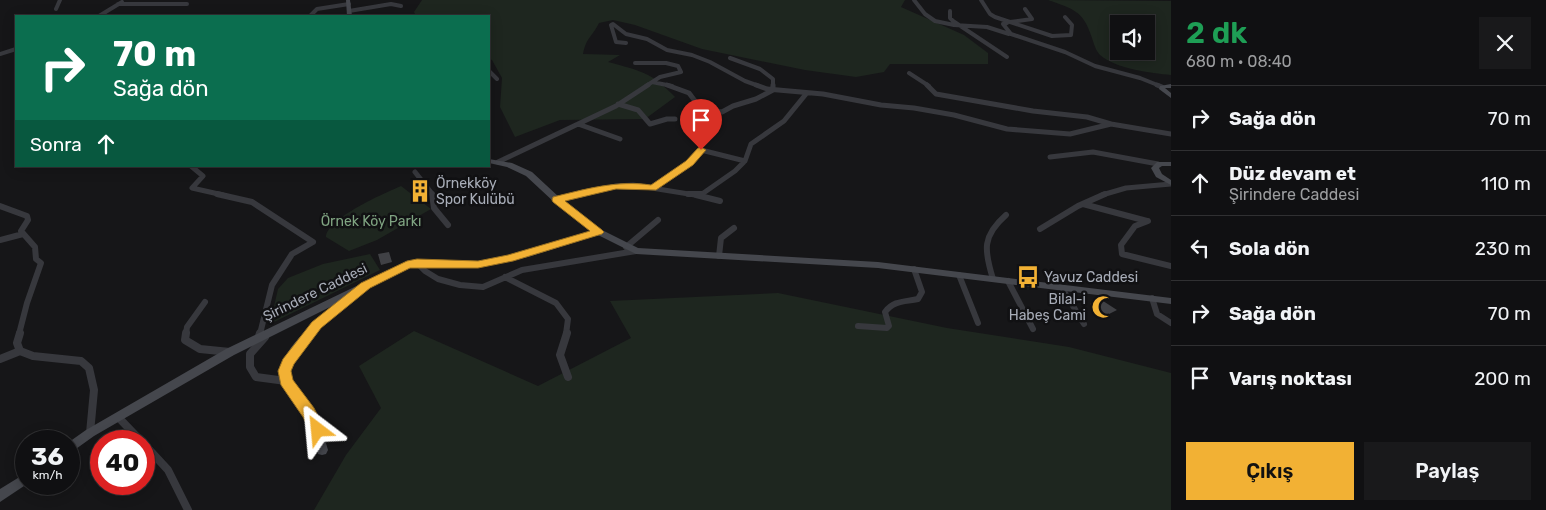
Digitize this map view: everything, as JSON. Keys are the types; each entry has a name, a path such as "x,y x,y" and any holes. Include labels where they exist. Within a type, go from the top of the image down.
{"street":[{"path":"56,9 60,0"},
{"path":"101,15 125,0"},
{"path":"914,0 913,2 920,6 928,17 949,25 988,28 1011,34 1065,52 1095,66 1140,78 1162,87 1171,86"},
{"path":"981,0 990,14 1007,22 1052,36 1071,35 1072,25 1065,17"},
{"path":"311,15 317,9 349,2 350,13 391,4 401,6"},
{"path":"118,4 187,4"},
{"path":"1011,34 1003,24 1032,20 1025,8"},
{"path":"950,11 950,20 980,42 1006,57"},
{"path":"626,43 616,42 611,25 613,24 626,34 647,39 668,50 692,55 756,86 773,90 833,96 881,105 930,110 1007,129 1070,134 1111,124"},
{"path":"0,54 15,49"},
{"path":"730,58 771,76 773,90"},
{"path":"498,162 618,104 663,76 681,72 672,63 635,63"},
{"path":"490,72 497,79"},
{"path":"909,73 916,75 921,82 930,86 936,94 1047,113 1093,117 1111,124 1171,134"},
{"path":"652,82 688,92 695,101"},
{"path":"1162,87 1171,96"},
{"path":"703,110 722,112 733,106 756,99 773,90"},
{"path":"695,195 702,194 735,171 744,161 751,144 784,121 806,94"},
{"path":"618,104 638,110 650,124 667,119 675,119"},
{"path":"578,124 620,139"},
{"path":"653,188 689,163 701,150 744,161"},
{"path":"1050,157 1093,152 1158,164 1171,164"},
{"path":"490,161 498,162 529,174 557,200 598,232 636,251"},
{"path":"1158,164 1155,168 1157,173 1171,184"},
{"path":"192,167 203,176 192,188 252,202 313,242 292,254 272,285 260,336"},
{"path":"416,172 434,196 434,208 448,225"},
{"path":"1040,229 1083,204 1120,190 1171,184"},
{"path":"557,200 616,186 633,185 720,201"},
{"path":"1083,204 1148,221 1135,226 1121,245 1122,254 1171,266"},
{"path":"0,206 27,216 28,220 21,231 35,247 36,258 41,263 27,304 17,343 20,352"},
{"path":"992,279 988,264 987,246 992,228 1006,215"},
{"path":"626,247 658,220"},
{"path":"719,256 721,238 734,228"},
{"name":"Şirindere Caddesi","path":"97,430 275,328 407,265 417,263 478,264 509,258 598,232"},
{"path":"0,240 23,234"},
{"path":"417,263 438,280 460,285 489,286 522,270 636,251 845,262 1171,300"},
{"path":"858,326 887,328 889,326 885,312 888,307 900,300 915,300 921,296 914,269"},
{"path":"959,275 978,323"},
{"path":"505,277 556,303 568,319 568,329 560,355 568,377"},
{"path":"1008,281 1033,329"},
{"path":"322,450 318,430 286,381 284,371 287,362 316,325 366,285"},
{"path":"1062,288 1084,324"},
{"path":"1152,298 1156,315 1160,319 1171,323"},
{"path":"205,302 187,327 186,340 188,344 200,348 230,352"},
{"path":"275,328 254,347 250,354 250,367 256,377 286,381"},
{"path":"0,359 20,352 33,356 81,360 89,368 94,390 90,430"},
{"path":"118,417 130,430"},
{"name":"Şirindere Caddesi","path":"80,441 90,434"},
{"path":"155,456 168,470 188,510"},
{"path":"0,496 15,486"}],"green space":[{"path":"422,0 905,0 901,7 964,35 988,53 988,64 890,64 884,72 856,77 805,70 702,49 635,25 613,20 599,23 588,41 583,54 620,55 608,62 652,77 675,97 645,119 560,120 515,137 500,107 502,78 490,59 490,15 416,15 414,12"},
{"path":"1048,0 1171,1 1171,75 1134,70 1107,60 1097,52 1089,29 1081,16 1071,9"},
{"name":"Örnek Köy Parkı","path":"401,186 431,209 377,240 349,251 326,237 329,230 346,214"},
{"path":"370,254 380,270 270,324 278,289 288,278 323,264"},
{"path":"778,293 947,328 1069,347 1171,373 1171,510 314,510 346,455 381,408 359,366 414,331 538,386 631,338 610,301"}],"building":[{"path":"389,252 392,262 381,265 378,254"},
{"name":"Bilal-i Habeş Cami","path":"1100,299 1117,310 1107,315 1090,304"}],"place":[{"name":"Örnekköy Spor Kulübü","path":"420,191"},
{"name":"Yavuz Caddesi","path":"1028,277"},
{"name":"Bilal-i Habeş Cami","path":"1103,307"}],"route":[{"path":"318,430 286,381 284,371 287,362 316,325 366,285 407,265 417,263 478,264 509,258 598,232 557,200 616,186 633,185 653,188 689,163 701,150"}]}
